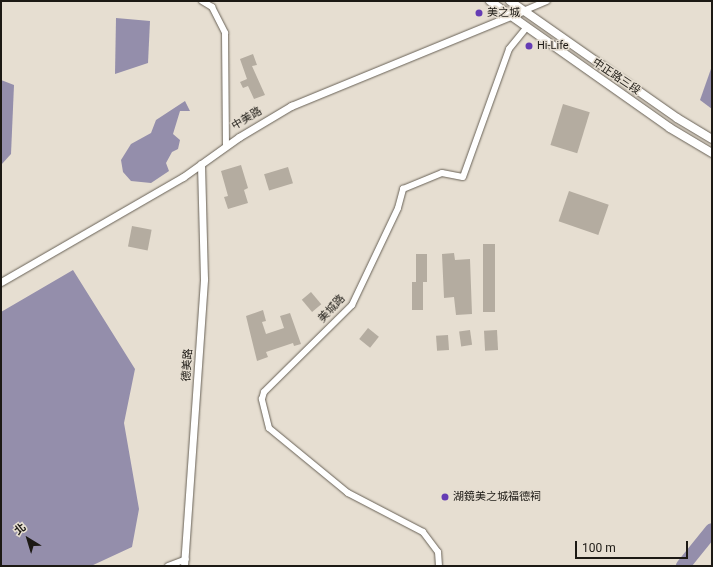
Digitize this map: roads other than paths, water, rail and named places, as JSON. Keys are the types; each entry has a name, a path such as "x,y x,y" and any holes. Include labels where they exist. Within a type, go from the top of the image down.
{"main road":[{"name":"中正路三段","path":"490,1 526,28 670,128 712,153"},
{"path":"510,1 677,118 712,139"}],"street":[{"path":"202,1 212,7 225,33 226,146"},
{"path":"523,11 547,1"},
{"name":"中美路","path":"1,282 176,181 226,146 291,106 523,11"},
{"name":"美城路","path":"439,566 438,552 423,532 348,493 269,428 262,399 264,392 352,305 398,208 403,188 442,173 463,177 509,49 526,28"},
{"name":"德美路","path":"185,563 204,279 201,164"},
{"path":"168,566 185,563"}],"waterway":[{"path":"683,566 712,530"}],"place":[{"name":"美之城","path":"479,13"},
{"name":"Hi-Life","path":"529,46"},
{"name":"湖鏡美之城福德祠","path":"445,497"}]}
